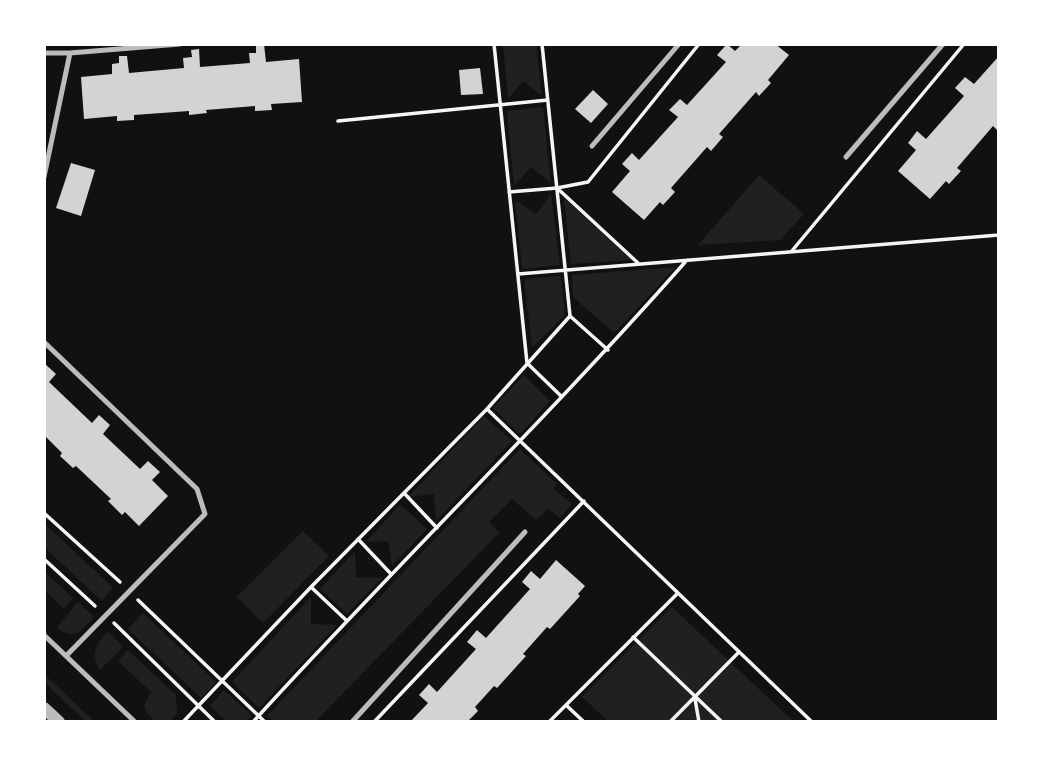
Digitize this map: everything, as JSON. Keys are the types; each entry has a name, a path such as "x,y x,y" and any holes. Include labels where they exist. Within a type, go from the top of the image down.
{"street":[{"path":"44,708 59,722"}],"lane":[{"path":"44,53 180,44"},
{"path":"592,146 679,44"},
{"path":"846,157 943,44"},
{"path":"44,177 70,53"},
{"path":"44,342 197,489 205,514 66,656"},
{"path":"352,722 525,532"},
{"path":"44,635 135,722"}],"path":[{"path":"494,44 527,363 561,396"},
{"path":"542,44 570,316 608,350"},
{"path":"509,192 558,188 588,182 699,44"},
{"path":"791,252 964,44"},
{"path":"338,121 548,100"},
{"path":"558,188 638,264"},
{"path":"517,274 999,234"},
{"path":"253,722 391,574 608,350 687,260"},
{"path":"183,722 311,587 487,409 570,316"},
{"path":"487,409 812,722"},
{"path":"404,493 437,528"},
{"path":"374,722 584,501"},
{"path":"44,513 265,722"},
{"path":"358,539 391,574"},
{"path":"44,559 215,722"},
{"path":"311,587 347,621"},
{"path":"549,722 678,593"},
{"path":"633,638 722,722"},
{"path":"670,722 739,652"},
{"path":"695,697 699,722"},
{"path":"566,705 584,722"}],"shaded area":[{"path":"503,44 536,44 542,96 523,81 508,99"},
{"path":"543,107 551,183 531,167 514,186 507,111"},
{"path":"759,175 804,214 780,240 698,245"},
{"path":"551,194 560,265 522,269 515,200 536,214"},
{"path":"564,198 632,260 571,264"},
{"path":"676,267 614,333 573,297 572,275"},
{"path":"561,276 565,315 532,348 524,279"},
{"path":"524,375 550,401 520,434 493,408"},
{"path":"484,416 512,441 436,521 434,494 408,497"},
{"path":"520,449 557,484 553,488 572,504 560,518 548,509 536,520 512,499 489,522 499,533 315,722 275,722 267,716"},
{"path":"400,504 427,529 392,566 388,541 366,542"},
{"path":"44,523 113,588 102,601 44,547"},
{"path":"303,531 329,556 263,623 237,597"},
{"path":"355,551 356,577 382,578 347,614 320,589"},
{"path":"44,571 73,598 64,609 44,590"},
{"path":"311,597 311,624 337,625 259,708 232,682"},
{"path":"78,602 94,617 81,630 68,634 57,627"},
{"path":"672,607 794,722 609,722 582,697"},
{"path":"143,613 216,682 201,698 128,629"},
{"path":"108,631 123,647 100,670 95,659 96,649"},
{"path":"128,650 176,695 177,714 169,722 156,722 147,713 144,706 151,692 118,661"},
{"path":"44,674 95,722 86,722 44,682"},
{"path":"224,690 252,716 246,722 227,722 210,706"}],"building":[{"path":"264,44 266,62 299,59 302,102 271,104 272,110 255,111 255,106 206,110 207,113 189,115 189,111 134,115 134,120 117,121 117,116 84,119 81,77 112,74 112,64 119,63 119,56 127,56 129,73 184,68 183,58 192,57 191,50 199,49 200,67 250,63 249,53 256,53 256,45"},
{"path":"727,44 735,51 742,44 775,44 789,55 768,80 771,83 759,96 756,92 719,134 723,137 711,151 707,147 671,188 675,192 663,205 660,202 644,220 612,192 630,171 622,164 632,153 639,160 678,117 669,110 680,99 687,105 726,62 717,55"},
{"path":"999,56 999,127 997,130 993,126 957,168 961,171 949,184 946,181 930,199 898,171 916,150 908,143 917,131 926,139 964,96 955,88 965,77 974,84"},
{"path":"480,68 483,94 461,95 459,70"},
{"path":"593,90 608,104 591,123 575,109"},
{"path":"71,163 95,170 81,216 56,208"},
{"path":"44,363 56,374 49,382 92,423 99,415 110,425 103,434 140,469 148,461 160,472 152,480 168,496 139,526 125,512 122,515 108,501 111,499 76,466 73,468 60,456 62,453 44,435"},
{"path":"556,560 585,586 578,594 580,596 550,629 547,627 523,654 526,656 497,688 494,686 475,707 478,711 467,722 410,722 428,703 419,695 429,684 437,692 476,649 467,642 477,630 486,638 530,589 522,582 531,571 540,579"}]}
